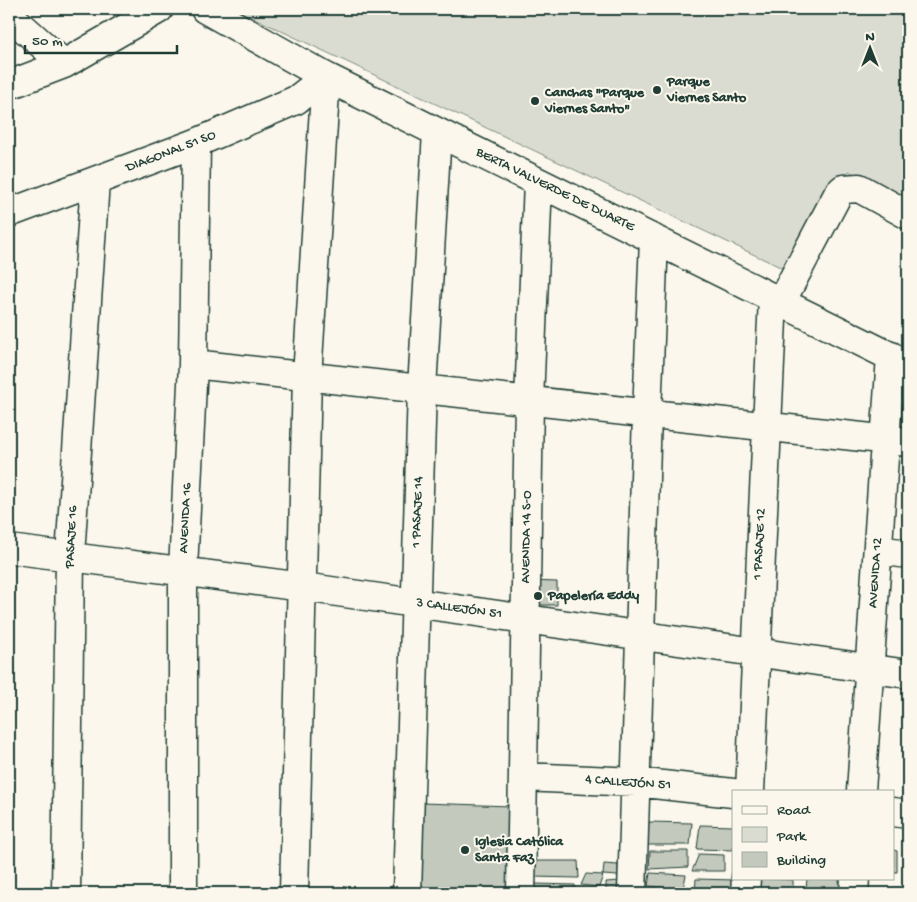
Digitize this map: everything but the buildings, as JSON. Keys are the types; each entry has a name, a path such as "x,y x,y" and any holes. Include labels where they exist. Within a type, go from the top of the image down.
{"street":[{"path":"9,85 64,64 158,9"},
{"name":"BERTA VALVERDE DE DUARTE","path":"205,9 326,77 900,360"},
{"path":"9,16 64,64"},
{"path":"294,893 307,377 326,77"},
{"name":"DIAGONAL 51 SO","path":"9,212 196,143 296,100 326,77"},
{"name":"1 PASAJE 14","path":"407,893 422,389 437,132"},
{"name":"AVENIDA 16","path":"182,893 183,570 193,364 196,143"},
{"name":"PASAJE 16","path":"66,893 70,556 95,181"},
{"name":"AVENIDA 14 S-O","path":"521,893 529,401 538,182"},
{"path":"777,300 838,194 843,189 859,188 908,215"},
{"path":"632,893 654,239"},
{"name":"1 PASAJE 12","path":"750,790 766,427 777,300"},
{"name":"AVENIDA 12","path":"861,790 878,550 897,441 900,360"},
{"path":"193,364 897,441"},
{"name":"3 CALLEJÓN 51","path":"9,548 183,570 526,618 908,674"},
{"path":"878,550 908,554"},
{"name":"4 CALLEJÓN 51","path":"523,778 636,782 732,794"},
{"path":"894,812 908,814"},
{"path":"745,893 746,880"},
{"path":"854,893 855,880"}],"green space":[{"name":"Parque Viernes Santo","path":"235,9 908,9 908,205 849,171 795,274"}],"place":[{"name":"Parque Viernes Santo","path":"657,90"},
{"name":"Canchas \"Parque Viernes Santo\"","path":"535,101"},
{"name":"Papelería Eddy","path":"538,596"},
{"name":"Iglesia Católica Santa Faz","path":"465,850"}]}
